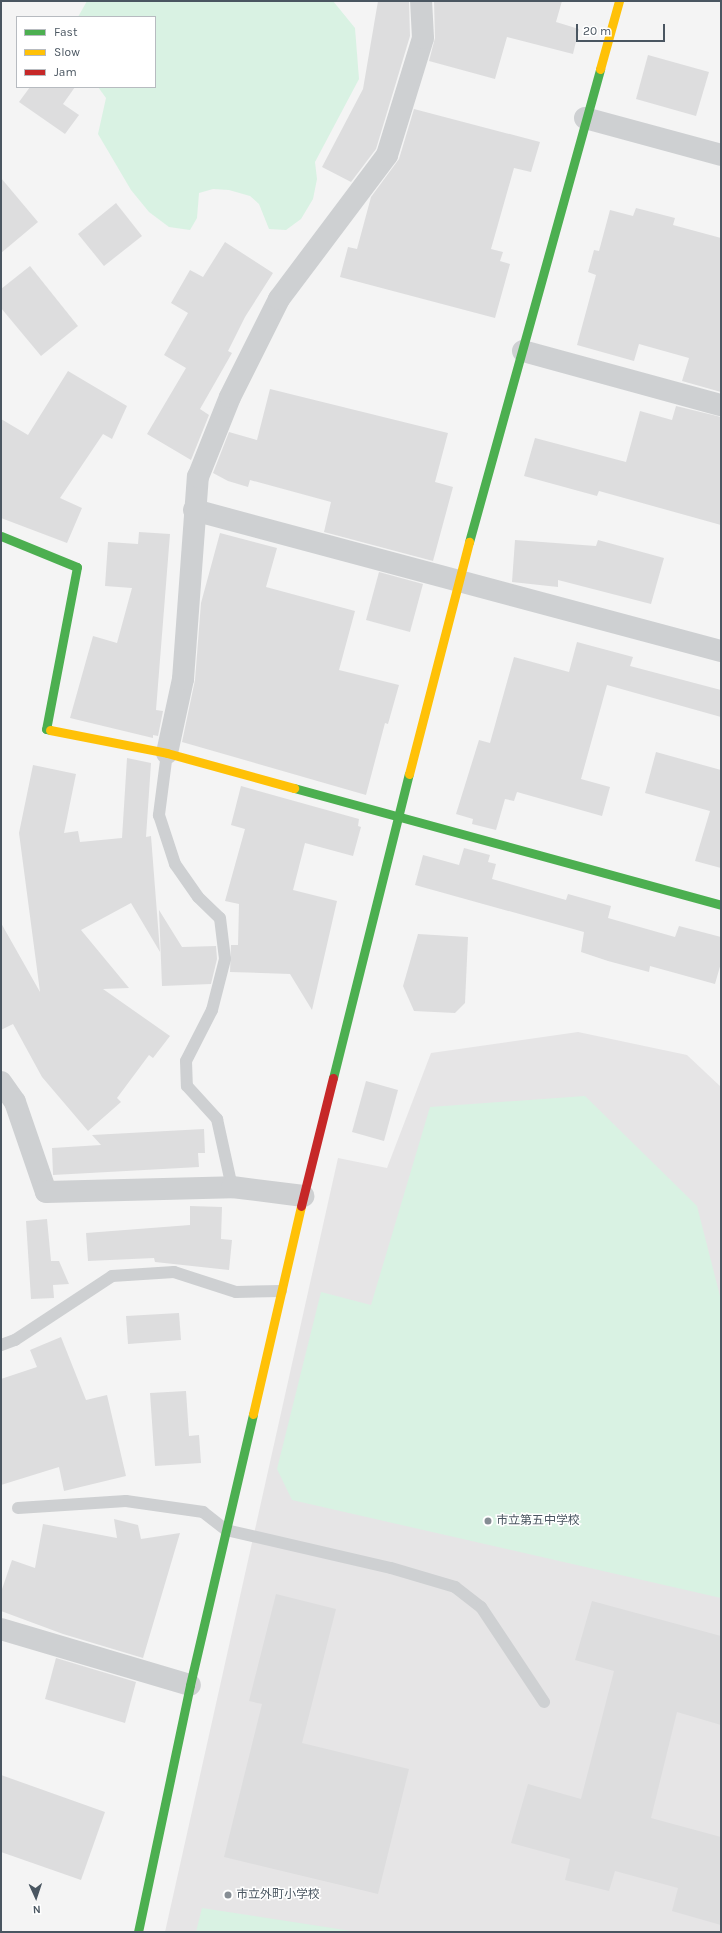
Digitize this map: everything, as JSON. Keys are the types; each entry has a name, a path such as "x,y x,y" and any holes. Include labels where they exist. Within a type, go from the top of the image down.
{"street":[{"path":"167,753 183,679 194,510 198,477 230,397 279,299 387,155 423,38 421,1"},
{"path":"138,1932 190,1685 303,1196 458,581 523,351 585,118 619,1"},
{"path":"585,118 721,155"},
{"path":"523,351 721,405"},
{"path":"194,510 721,652"},
{"path":"1,536 77,567 46,729 167,753 721,904"},
{"path":"1,1082 15,1102 46,1192 232,1187 303,1196"},
{"path":"1,1629 190,1685"}],"lane":[{"path":"167,753 159,815 175,864 198,897 220,918 226,959 212,1010 186,1061 187,1086 217,1119 232,1187"},
{"path":"1,1344 14,1340 112,1276 174,1272 236,1292 281,1291"},
{"path":"18,1508 126,1501 203,1512 226,1530 391,1568 455,1587 481,1607 544,1702"}],"shaded area":[{"name":"市立第五中学校","path":"578,1032 687,1055 721,1087 721,1932 165,1932 338,1158 387,1168 431,1053"}],"green space":[{"path":"87,1 333,1 355,28 359,79 315,162 317,179 313,199 301,219 286,230 269,229 259,204 250,196 229,190 213,189 199,193 197,218 190,230 169,227 149,212 131,190 98,134 106,98 99,88 156,88 156,16 79,16"},
{"path":"585,1096 697,1206 721,1300 721,1598 292,1500 277,1469 321,1292 371,1305 430,1107"},
{"path":"202,1908 358,1932 196,1932"}],"building":[{"path":"378,1 409,1 410,36 376,149 351,182 322,167 363,89"},
{"path":"434,1 562,1 556,22 579,29 573,54 507,37 495,79 429,61 435,38"},
{"path":"648,55 709,72 696,116 636,99"},
{"path":"29,88 74,88 63,104 79,115 65,134 19,102"},
{"path":"414,109 540,142 531,172 514,168 491,249 503,252 500,261 510,264 495,318 340,277 348,247 357,249 371,197 399,159"},
{"path":"1,178 38,222 1,253"},
{"path":"116,203 142,236 104,266 78,234"},
{"path":"636,208 675,218 673,225 721,238 721,392 682,381 689,358 639,344 634,361 577,345 596,275 588,272 594,250 599,251 610,210 633,216"},
{"path":"225,242 273,273 245,317 228,351 232,353 200,409 209,415 191,460 147,434 186,368 164,355 188,313 171,303 190,270 203,277"},
{"path":"30,266 78,326 41,356 1,308 1,289"},
{"path":"68,371 127,406 112,439 103,434 60,498 82,508 67,543 1,518 1,419 28,435"},
{"path":"270,389 448,433 435,482 453,487 433,561 324,532 331,502 250,480 248,487 228,481 213,473 229,432 257,440"},
{"path":"676,406 721,417 721,525 599,491 597,496 524,476 535,438 626,462 640,411 672,420"},
{"path":"139,532 170,534 156,710 163,711 158,736 153,735 153,738 70,718 93,636 117,643 132,588 105,586 108,542 138,544"},
{"path":"220,533 277,548 266,587 355,611 339,670 399,685 388,724 385,723 366,795 182,742 195,680 201,603"},
{"path":"515,540 596,546 598,540 664,558 651,604 558,580 558,587 512,582"},
{"path":"379,572 423,584 410,632 366,620"},
{"path":"577,642 633,657 630,666 721,690 721,717 607,685 581,779 610,787 602,816 517,792 514,801 505,799 496,830 472,824 473,819 456,814 479,740 490,743 514,657 569,672"},
{"path":"656,752 721,770 721,868 695,861 710,811 645,793"},
{"path":"127,758 151,763 146,837 151,836 160,952 131,903 81,930 129,988 103,989 170,1036 153,1058 149,1055 117,1098 121,1102 88,1131 42,1077 13,1024 1,1030 1,923 40,992 19,833 33,765 76,774 64,833 78,831 80,842 122,838"},
{"path":"241,786 359,819 358,826 361,827 353,856 305,843 293,890 337,901 312,1010 290,974 230,972 231,945 238,945 239,904 225,901 245,829 231,825"},
{"path":"464,848 490,855 488,862 496,864 492,879 566,900 568,894 611,906 608,918 675,937 679,926 721,937 721,963 715,984 650,966 649,972 608,961 581,952 584,932 415,885 423,855 459,865"},
{"path":"159,910 182,947 216,946 217,959 211,984 162,986"},
{"path":"418,934 468,937 465,1003 455,1013 414,1011 403,986"},
{"path":"366,1081 398,1090 384,1141 352,1132"},
{"path":"204,1129 205,1153 198,1153 199,1167 53,1175 52,1148 101,1145 92,1135"},
{"path":"190,1206 222,1207 221,1239 232,1240 229,1270 155,1262 154,1258 88,1261 86,1233 190,1225"},
{"path":"47,1219 51,1261 59,1261 69,1284 53,1285 54,1298 31,1299 26,1221"},
{"path":"179,1313 181,1340 128,1344 126,1316"},
{"path":"61,1337 86,1400 107,1395 126,1476 64,1491 59,1467 1,1485 1,1379 37,1367 30,1350"},
{"path":"186,1391 189,1436 199,1435 201,1463 155,1466 150,1393"},
{"path":"114,1519 138,1525 141,1539 180,1533 143,1658 63,1634 1,1611 1,1592 12,1560 35,1568 43,1524 117,1538"},
{"path":"276,1594 336,1609 302,1743 409,1769 378,1894 224,1857 262,1704 249,1701"},
{"path":"592,1601 721,1636 721,1725 677,1712 651,1818 721,1837 721,1925 672,1911 678,1888 615,1871 609,1891 565,1880 570,1859 511,1843 528,1784 581,1799 614,1671 575,1660"},
{"path":"56,1658 136,1682 125,1723 45,1699"},
{"path":"1,1775 105,1812 81,1880 1,1852"}],"traffic: fast":[{"path":"469,542 600,69"},
{"path":"1,536 77,567 46,729 50,730"},
{"path":"333,1078 409,774"},
{"path":"294,788 721,905"},
{"path":"138,1932 190,1685 253,1414"}],"traffic: slow":[{"path":"600,69 619,1"},
{"path":"409,774 469,542"},
{"path":"50,730 167,753 294,788"},
{"path":"253,1414 301,1206"}],"traffic: jam":[{"path":"301,1206 333,1078"}],"place":[{"name":"市立第五中学校","path":"488,1521"},
{"name":"市立外町小学校","path":"228,1895"}]}
